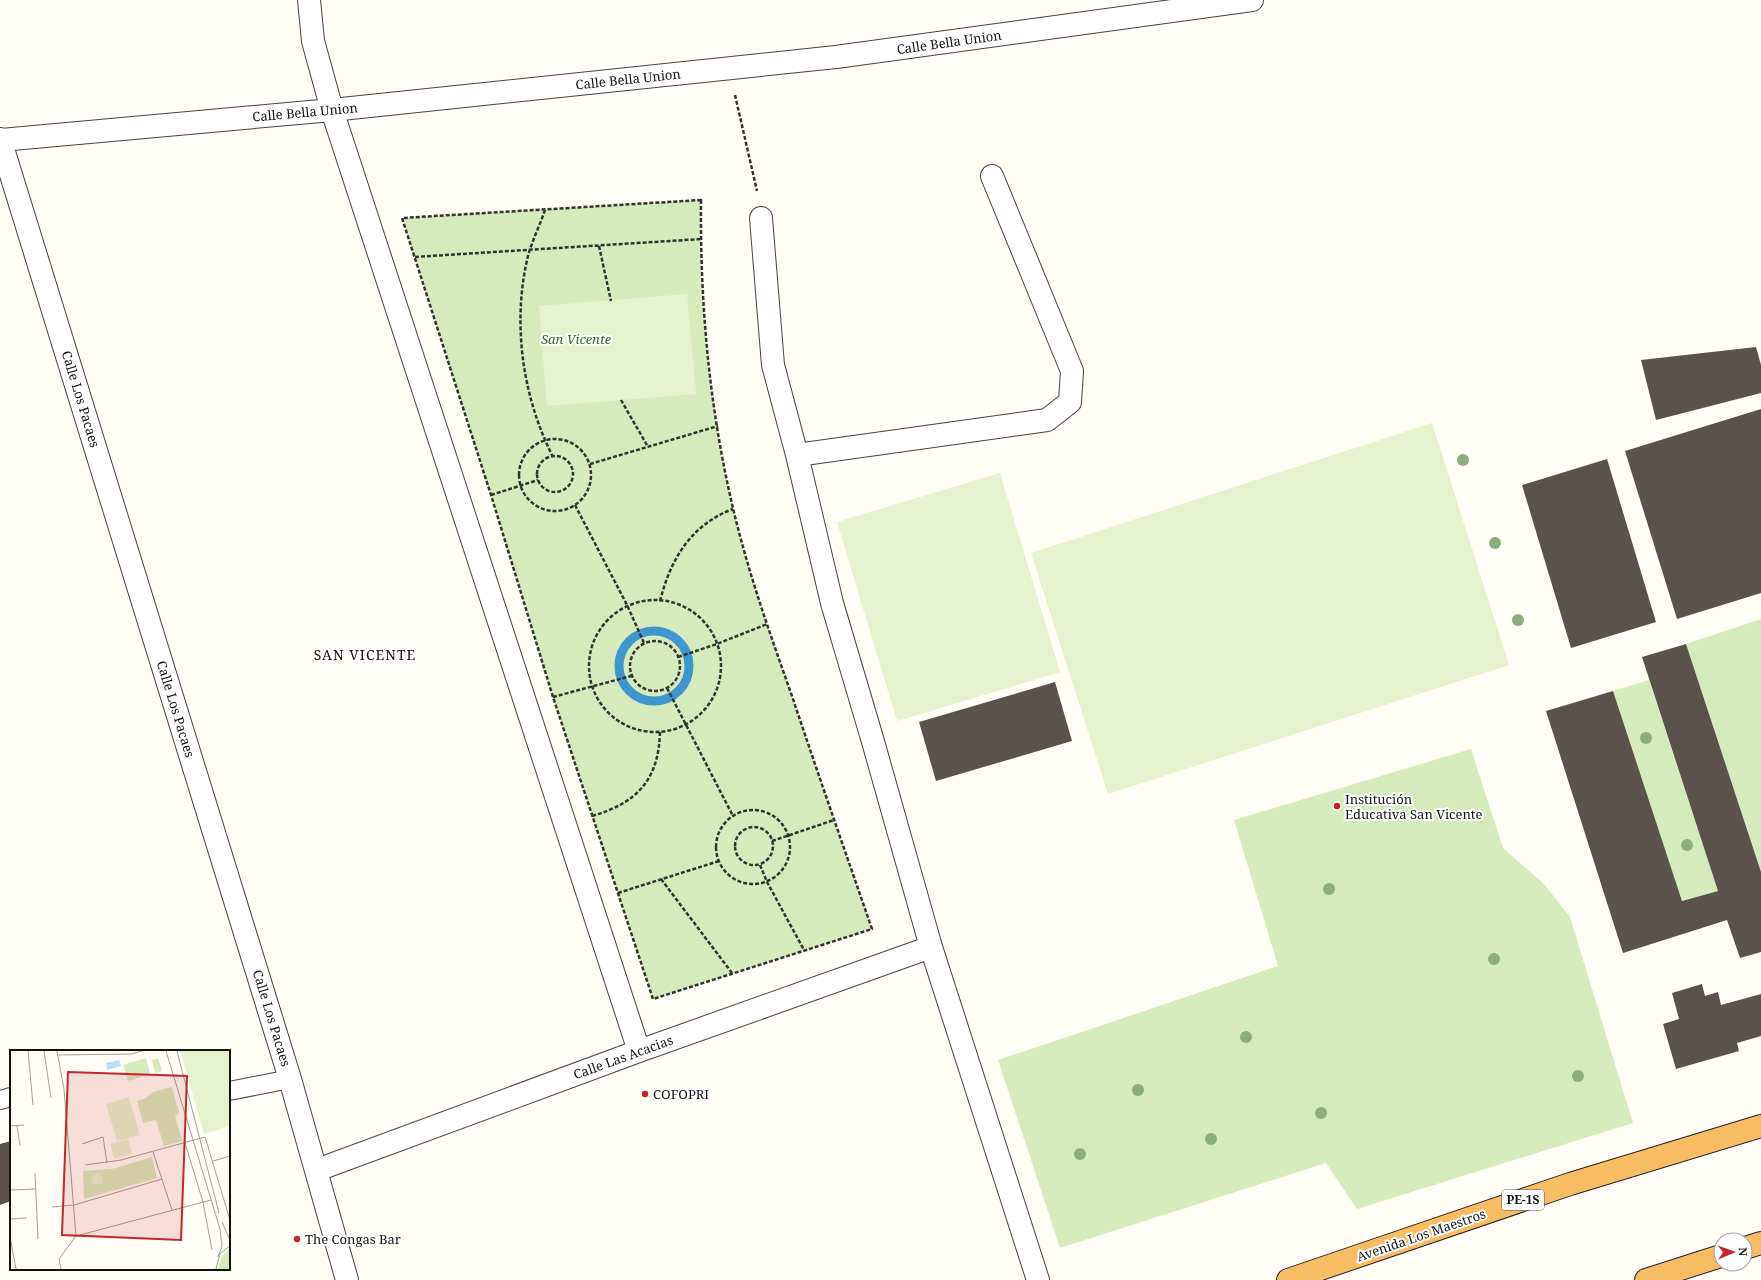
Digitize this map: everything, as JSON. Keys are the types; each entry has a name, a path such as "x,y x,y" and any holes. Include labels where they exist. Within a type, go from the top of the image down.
{"highway":[{"name":"Avenida Los Maestros","path":"1288,1280 1570,1184 1761,1126"},
{"path":"1646,1280 1713,1259"}],"street":[{"path":"309,0 313,41 332,110 640,1051"},
{"name":"Calle Bella Union","path":"0,140 332,110 836,57 1252,0"},
{"name":"Calle Los Pacaes","path":"0,140 290,1079 347,1280"},
{"path":"797,455 1047,420 1070,402 1072,371 992,176"},
{"path":"761,218 773,365 797,455 832,603 931,947 1038,1280"},
{"name":"Calle Las Acacias","path":"317,1170 640,1051 931,947"}],"lane":[{"path":"230,1091 290,1079"},
{"path":"0,1100 10,1097"}],"path":[{"path":"728,68 756,185 761,218"},
{"path":"701,200 701,239 704,323 708,366 733,509 767,624 872,929 653,999 553,697 491,495 402,218 701,200"},
{"path":"545,210 528,255 522,301 522,346 524,369 530,395 544,440 553,456"},
{"path":"415,257 701,239"},
{"path":"599,246 611,301"},
{"path":"622,400 648,446"},
{"path":"590,464 718,426"},
{"path":"556,438 567,440 577,445 585,454 590,464 592,476 589,488 584,497 575,505 564,510 552,511 540,508 530,501 521,486 519,479 520,466 525,455 534,445 544,440 556,438"},
{"path":"553,456 563,458 571,467 573,473 569,485 565,489 554,492 543,488 538,480 538,467 546,459 553,456"},
{"path":"491,495 538,480"},
{"path":"575,505 627,605 644,643"},
{"path":"660,601 673,564 693,535 717,515 733,509"},
{"path":"648,599 660,601 671,601 692,611 708,626 717,644 720,670 716,692 703,711 685,724 665,731 644,731 624,725 608,712 596,695 592,686 590,675 590,654 597,634 610,617 627,605 648,599"},
{"path":"678,657 717,644 767,624"},
{"path":"661,641 669,645 678,657 680,667 678,676 674,683 667,688 655,691 644,689 637,684 632,676 630,670 631,658 637,647 644,643 661,641"},
{"path":"553,697 632,676"},
{"path":"667,688 733,816"},
{"path":"592,816 612,810 624,804 640,790 653,769 658,755 660,731"},
{"path":"747,810 759,810 771,814 780,821 789,835 790,855 786,867 778,876 767,882 755,885 743,884 731,878 722,869 716,845 718,832 725,822 733,816 747,810"},
{"path":"772,841 834,820"},
{"path":"757,827 768,834 772,841 773,845 770,857 760,865 753,866 741,862 735,851 736,838 745,829 757,827"},
{"path":"618,893 719,861"},
{"path":"760,865 767,882 804,950"},
{"path":"661,879 732,974"}],"green space":[{"name":"San Vicente","path":"701,200 702,277 708,355 718,432 733,508 745,556 760,603 872,929 653,999 553,697 491,495 402,218"},
{"path":"687,294 696,394 547,406 539,306"},
{"path":"1432,423 1509,665 1108,794 1031,553"},
{"path":"1000,473 1060,672 897,721 837,522"},
{"path":"1761,619 1761,872 1686,644"},
{"path":"1649,680 1718,891 1682,901 1613,691"},
{"path":"1471,749 1503,848 1543,883 1570,917 1633,1123 1357,1209 1326,1163 1060,1248 998,1060 1278,966 1234,820"}],"building":[{"path":"1756,347 1761,365 1761,393 1656,420 1641,360"},
{"path":"1761,409 1761,593 1677,619 1625,451"},
{"path":"1607,459 1656,622 1571,648 1522,485"},
{"path":"1686,644 1761,872 1761,952 1740,958 1727,920 1623,953 1546,711 1613,691 1682,901 1718,891 1642,657"},
{"path":"1055,682 1072,741 936,781 919,722"},
{"path":"1702,984 1705,996 1718,992 1721,1005 1761,994 1761,1036 1737,1043 1739,1051 1676,1069 1663,1024 1679,1019 1672,993"},
{"path":"10,1141 10,1201 0,1205 0,1144"}],"waterway":[{"path":"647,631 661,631 674,637 683,646 687,652 689,666 687,680 679,691 668,699 661,701 647,701 640,699 629,691 621,680 619,673 619,659 621,652 629,641 640,633 647,631"}],"place":[{"name":"Institución Educativa San Vicente","path":"1337,806"},
{"name":"COFOPRI","path":"645,1094"},
{"name":"The Congas Bar","path":"297,1239"}],"district":[{"name":"SAN VICENTE","path":"365,655"}]}
